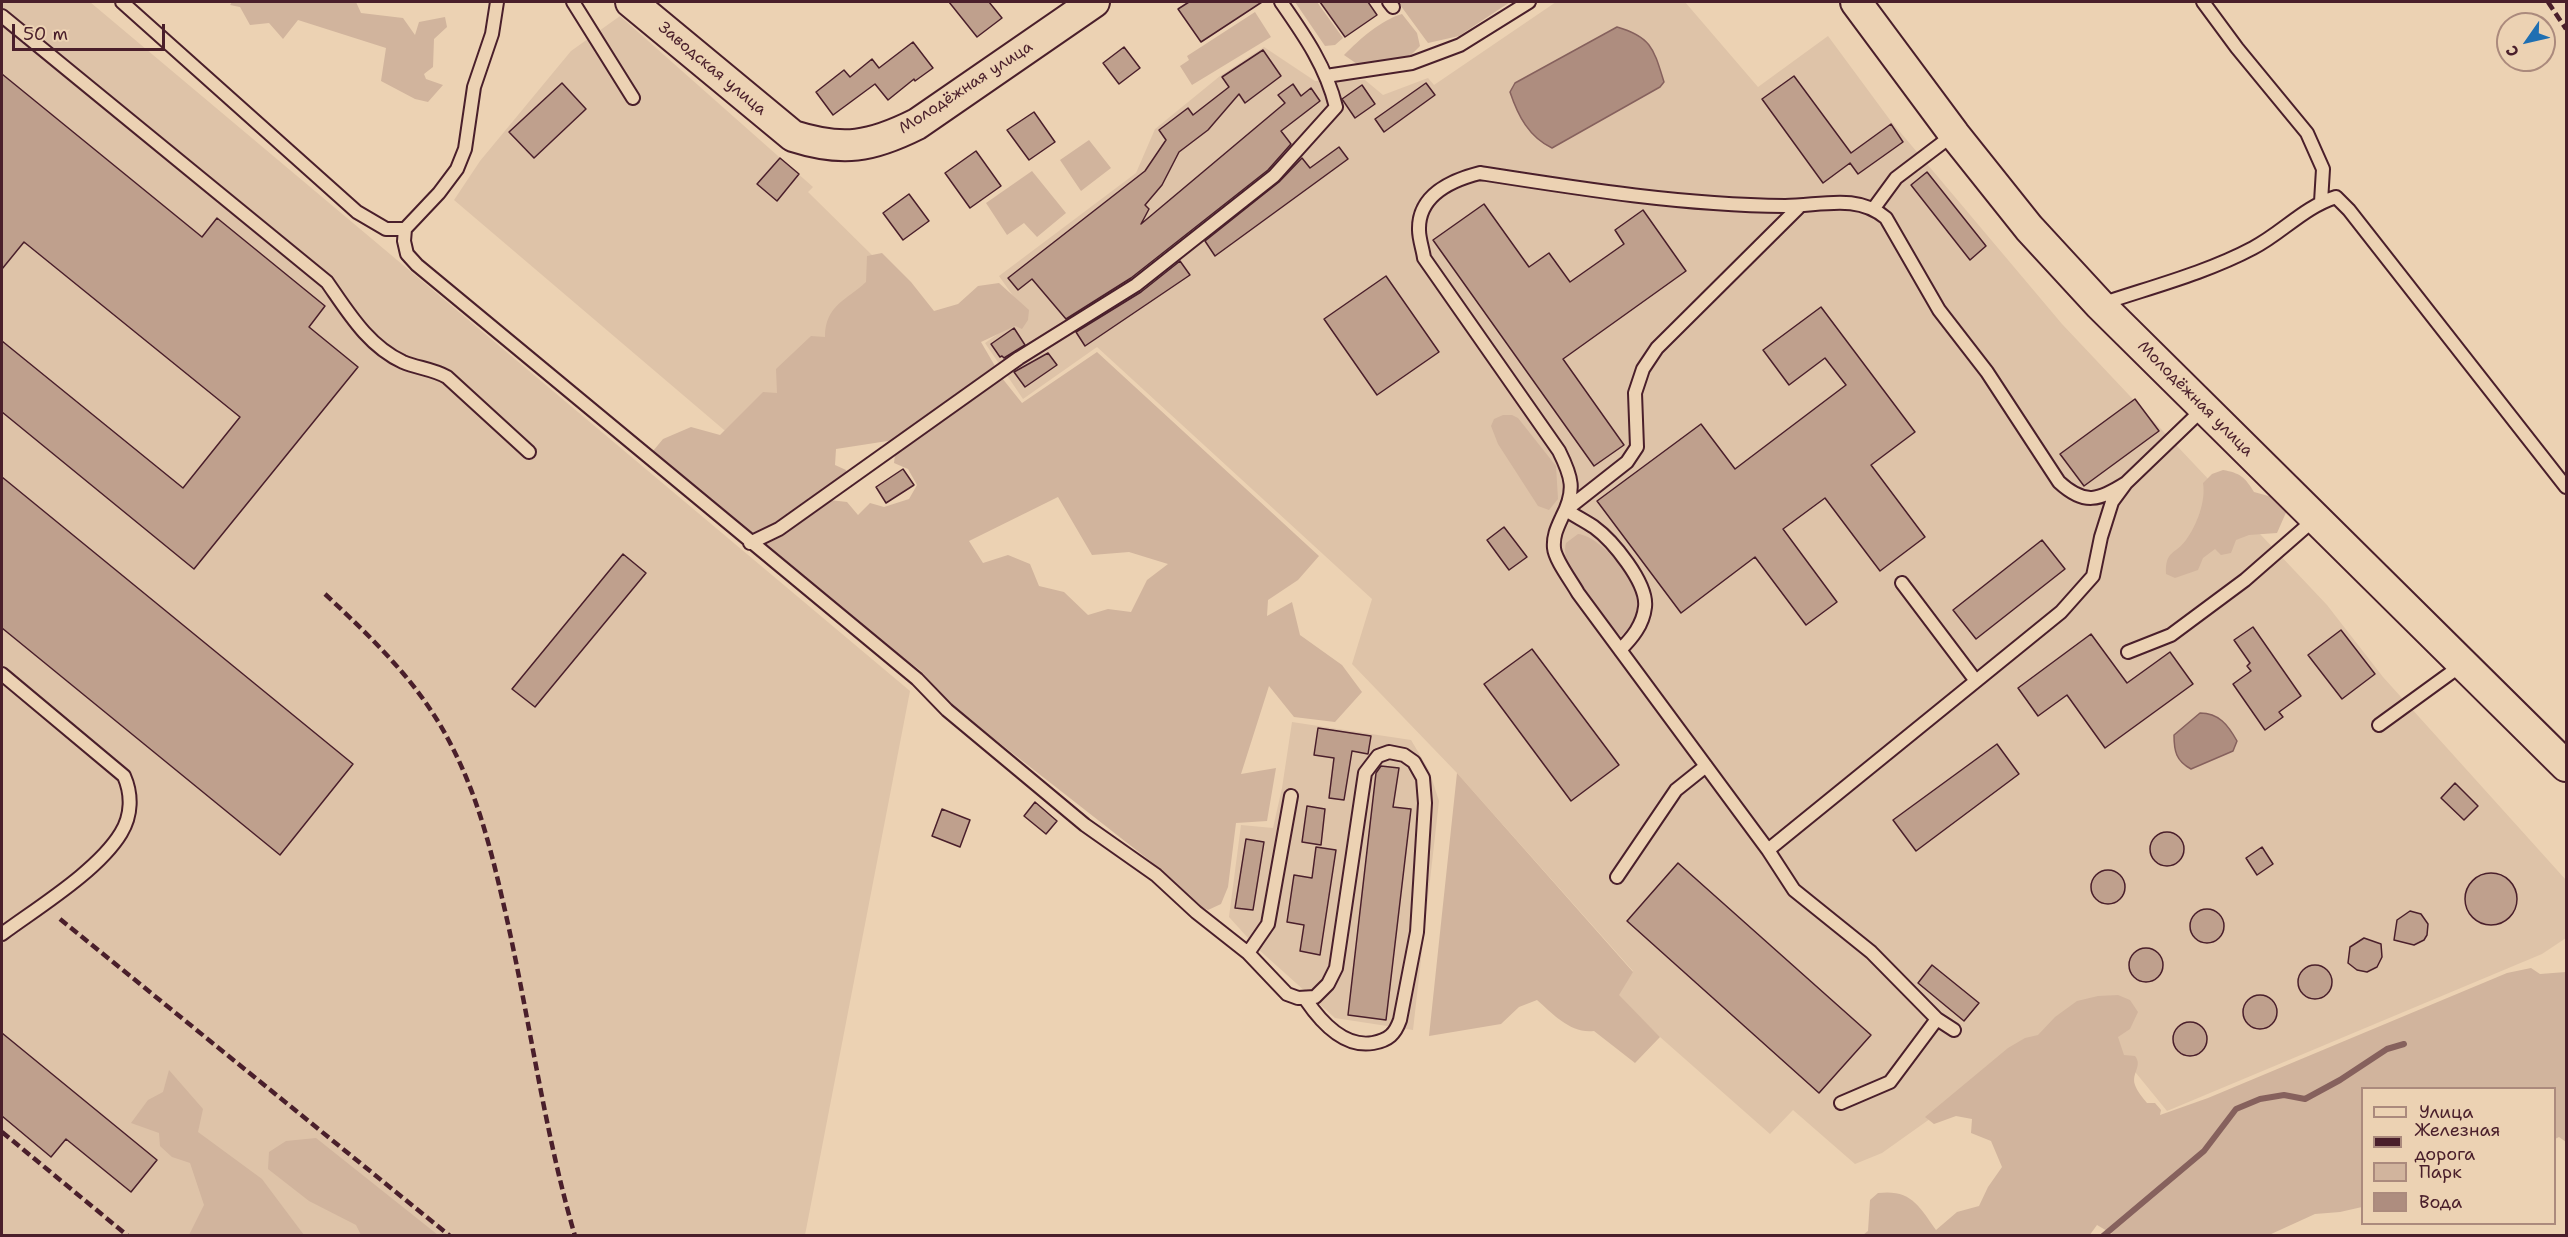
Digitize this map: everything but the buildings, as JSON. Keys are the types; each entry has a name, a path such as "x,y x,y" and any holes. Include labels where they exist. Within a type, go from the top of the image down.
{"street":[{"name":"Заводская улица","path":"631,2 793,136"},
{"name":"Молодёжная улица","path":"793,136 821,145 857,145 887,139 951,102 1094,2"},
{"name":"Молодёжная улица","path":"1856,2 1954,134 2029,228 2100,305 2566,766"}],"lane":[{"path":"122,2 357,212 386,229 405,229"},
{"path":"497,2 492,34 474,87 465,149 457,169 439,193 405,229 404,241 407,254 417,265 750,543 917,679 946,710 1066,810 1156,875 1196,912 1248,953 1287,993 1306,1000 1317,1017 1335,1032 1353,1042 1367,1044 1382,1041 1395,1034 1400,1020 1416,932 1425,803 1423,778 1414,762 1404,755 1389,752 1378,756 1365,772 1336,968 1322,992 1306,1000"},
{"path":"573,2 633,98"},
{"path":"750,543 779,529 1018,358 1136,285 1274,176 1336,107 1315,51 1281,2"},
{"path":"1326,76 1412,63 1460,45 1529,2"},
{"path":"2203,2 2237,48 2307,132 2323,169 2321,202"},
{"path":"2,16 327,282 366,334 382,350 417,368 438,372 447,377 529,452"},
{"path":"1874,208 1896,178 1954,134"},
{"path":"1954,1030 1937,1019 1871,952 1794,890 1768,850 1578,594 1554,551 1555,532 1572,491 1569,472 1559,451 1425,258 1418,229 1424,205 1456,179 1480,173 1645,198 1723,205 1800,206 1836,202 1874,208 1886,218 1940,310 1987,372 2060,482 2073,495 2088,498 2102,497 2126,483"},
{"path":"2100,305 2213,265 2254,247 2321,202 2336,197 2349,210 2566,487"},
{"path":"1566,510 1627,462 1637,447 1635,393 1643,369 1657,348 1800,206"},
{"path":"1768,850 2061,612 2093,576 2101,537 2112,502 2126,483 2204,408"},
{"path":"1566,510 1595,528 1639,580 1645,594 1646,606 1642,619 1631,639 1620,650"},
{"path":"2128,652 2171,635 2245,580 2316,518"},
{"path":"1902,583 1976,681"},
{"path":"2379,725 2463,664"},
{"path":"2,674 124,776 129,788 130,807 122,833 101,857 62,891 2,934"},
{"path":"1617,877 1676,790 1706,766"},
{"path":"1248,953 1268,924 1291,796"},
{"path":"1841,1103 1890,1082 1937,1019"}],"shaded area":[{"path":"2,2 90,2 910,691 805,1235 2,1236"},
{"path":"1556,2 1685,2 1758,87 1828,36 1890,120 2062,324 2327,605 2383,677 2566,880 2566,938 2542,954 2167,1111 2136,1073 2076,1015 1882,1153 1855,1164 1793,1110 1770,1134 1660,1037 1618,995 1633,971 1457,773 1352,664 1372,599 1097,347 1023,399 985,343 1026,314 999,276 1136,173 1155,129 1220,76 1264,47 1315,81 1365,80 1383,95 1428,78 1434,85"},
{"path":"620,16 813,187 808,192 939,321 757,458 454,200 480,161 571,51"},
{"path":"1292,722 1411,740 1429,770 1439,801 1413,1030 1335,1018 1258,949 1229,917 1241,825 1273,828 1282,788"}],"green space":[{"path":"232,2 356,2 361,13 403,18 415,35 419,22 445,17 447,27 434,39 433,67 424,74 426,79 443,85 428,102 415,99 381,81 386,48 298,20 283,39 269,23 250,25 240,7 230,5"},
{"path":"1295,2 1317,2 1343,38 1335,45 1325,46"},
{"path":"1398,2 1510,2 1459,36 1428,43"},
{"path":"1255,12 1271,37 1192,85 1180,66 1189,60 1187,56"},
{"path":"1402,14 1417,33 1420,46 1409,57 1357,64 1344,55 1379,25"},
{"path":"1089,140 1111,168 1081,191 1060,160"},
{"path":"1032,171 1066,213 1037,237 1024,223 1007,235 986,203"},
{"path":"882,253 911,282 934,311 958,304 978,286 999,283 1029,310 1028,320 1022,329 1015,326 981,342 1002,378 1022,403 1097,352 1319,556 1298,580 1268,600 1267,616 1292,602 1300,635 1342,665 1362,692 1335,722 1294,717 1269,686 1241,774 1276,768 1267,821 1236,823 1228,887 1221,904 1208,910 1196,904 1149,860 956,709 920,670 875,637 653,451 663,439 691,427 720,435 763,392 777,393 776,369 811,336 825,337 826,326 833,310 866,282 867,256","holes":["935,425 895,455 894,463 908,469 917,485 909,499 884,507 870,503 858,515 847,502 830,500 848,485 846,470 835,465 836,449 894,440","1058,497 1092,555 1129,552 1168,564 1147,580 1131,612 1108,609 1088,615 1064,592 1039,586 1030,564 1008,555 983,563 969,541"]},
{"path":"1503,415 1518,418 1556,466 1558,499 1549,510 1538,506 1498,444 1491,426 1494,419"},
{"path":"2223,470 2238,474 2245,479 2254,492 2272,497 2288,508 2277,533 2249,535 2236,540 2231,553 2221,555 2215,549 2203,558 2198,570 2175,578 2166,574 2169,557 2186,540 2197,520 2202,505 2203,483 2212,474"},
{"path":"1578,534 1598,543 1608,552 1634,587 1638,599 1637,613 1621,636 1584,592 1569,566 1565,554 1566,543"},
{"path":"1457,773 1633,972 1619,995 1660,1037 1635,1063 1594,1031 1570,1026 1537,1000 1519,1007 1501,1024 1429,1036"},
{"path":"2531,968 2540,974 2566,972 2566,1142 2559,1137 2556,1138 2556,1087 2361,1087 2361,1207 2315,1214 2269,1235 2114,1235 2097,1225 2089,1236 1863,1235 1868,1231 1870,1200 1878,1193 1899,1194 1913,1201 1936,1230 1957,1212 1979,1206 1988,1187 2002,1167 1991,1141 1971,1133 1972,1119 1956,1116 1934,1124 1925,1117 2008,1048 2025,1038 2038,1035 2055,1017 2077,1001 2098,996 2118,995 2130,1000 2138,1012 2130,1029 2118,1037 2124,1055 2135,1056 2137,1060 2134,1081 2137,1090 2147,1103 2155,1103 2161,1110 2160,1115 2208,1098 2507,973"},
{"path":"169,1070 203,1109 198,1132 262,1179 304,1235 189,1235 204,1205 190,1163 172,1157 160,1146 159,1133 131,1123 148,1100 163,1092"},
{"path":"316,1138 438,1235 361,1235 356,1225 309,1201 268,1169 269,1152 286,1141"}],"water":[{"path":"1617,27 1645,40 1654,53 1664,82 1660,87 1552,148 1537,138 1525,125 1510,92 1515,83"},
{"path":"2200,713 2213,715 2222,721 2237,741 2233,751 2191,769 2182,763 2177,755 2174,735"}],"waterway":[{"path":"2103,1236 2204,1151 2236,1109 2260,1099 2284,1095 2305,1099 2340,1080 2387,1049 2404,1044"}],"railway":[{"path":"2548,2 2566,29"},
{"path":"325,594 377,644 423,698 448,739 467,778 498,881 545,1112 575,1236"},
{"path":"60,919 450,1236"},
{"path":"2,1132 128,1236"}]}
